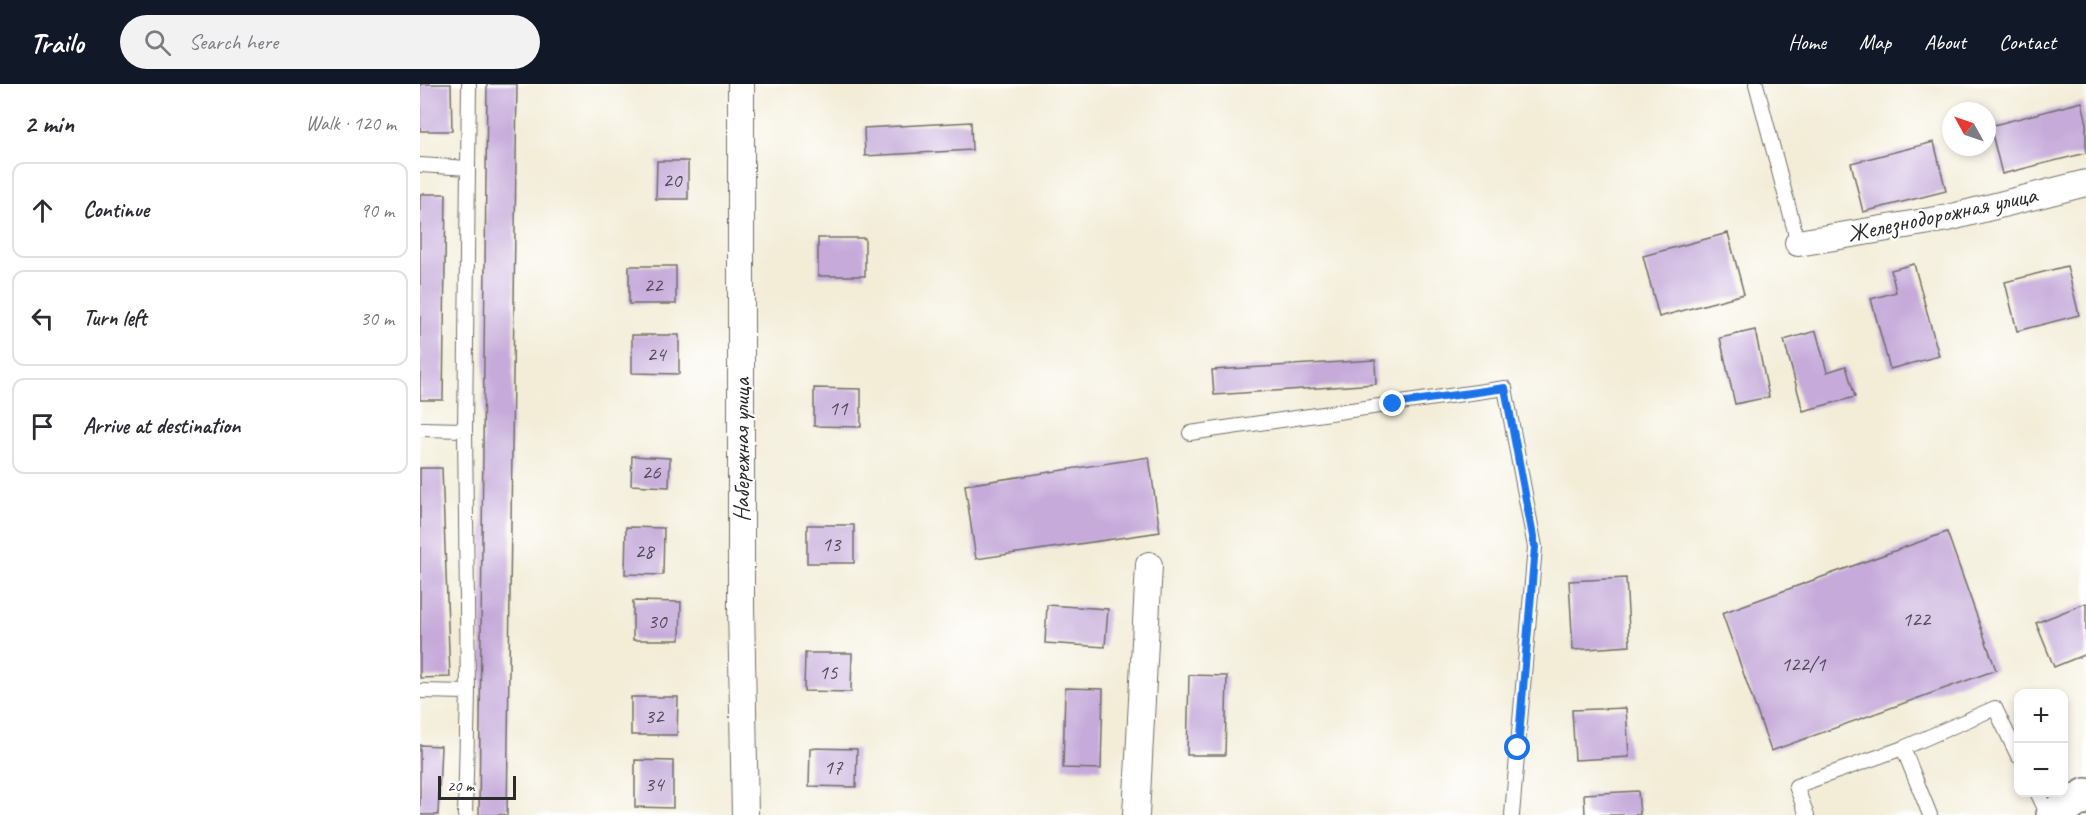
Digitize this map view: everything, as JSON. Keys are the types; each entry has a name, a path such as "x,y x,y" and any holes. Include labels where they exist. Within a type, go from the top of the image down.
{"street":[{"name":"Набережная улица","path":"741,84 741,606 745,815"},
{"name":"Железнодорожная улица","path":"1798,243 1948,218 2086,183"},
{"path":"1136,815 1149,565"},
{"path":"2054,815 2086,795"}],"lane":[{"path":"465,815 468,692 465,430 469,84"},
{"path":"1756,84 1798,243"},
{"path":"420,165 468,168"},
{"path":"1190,433 1505,388 1535,547 1512,815"},
{"path":"420,429 465,430"},
{"path":"420,691 468,692"},
{"path":"1808,815 1796,786 1903,748 1995,708 2014,746"},
{"path":"1903,748 1930,815"},
{"path":"2039,797 2048,815"}],"building":[{"path":"420,84 451,84 452,131 420,131"},
{"path":"487,84 517,84 507,815 479,815"},
{"path":"2082,102 2086,119 2086,153 2002,174 1996,150 1996,124"},
{"path":"971,122 972,150 865,156 864,128"},
{"path":"1934,142 1946,191 1863,212 1851,163"},
{"path":"657,161 688,161 688,199 656,199"},
{"path":"420,194 446,194 443,400 420,400"},
{"path":"1728,233 1744,294 1659,317 1643,256"},
{"path":"818,238 865,238 865,276 818,276"},
{"path":"1914,264 1939,356 1890,369 1871,299 1896,292 1891,270"},
{"path":"629,266 676,266 676,304 629,304"},
{"path":"2067,266 2079,315 2017,331 2005,282"},
{"path":"1755,330 1769,397 1735,404 1720,338"},
{"path":"1816,331 1827,372 1846,366 1855,397 1803,411 1784,340"},
{"path":"632,335 679,335 679,374 632,373"},
{"path":"1375,360 1376,384 1214,395 1212,370"},
{"path":"814,388 861,389 861,427 814,426"},
{"path":"632,456 670,458 669,487 631,485"},
{"path":"1149,457 1160,532 976,559 965,485"},
{"path":"420,468 442,468 450,677 420,678"},
{"path":"807,525 854,525 854,563 807,563"},
{"path":"626,527 664,528 663,575 625,574"},
{"path":"1947,532 1996,670 1771,751 1722,613"},
{"path":"1626,578 1630,646 1573,650 1569,581"},
{"path":"633,601 681,602 680,640 633,640"},
{"path":"2086,603 2086,654 2054,667 2036,623"},
{"path":"1047,605 1108,609 1105,647 1045,643"},
{"path":"805,653 852,653 851,692 804,691"},
{"path":"1189,675 1227,676 1225,755 1187,755"},
{"path":"1065,688 1103,689 1101,769 1063,768"},
{"path":"631,697 678,697 677,735 631,735"},
{"path":"1626,708 1629,757 1575,760 1572,710"},
{"path":"420,745 441,746 438,815 420,815"},
{"path":"810,748 857,749 856,787 809,786"},
{"path":"635,760 673,761 673,808 635,807"},
{"path":"1638,791 1640,815 1585,815 1584,794"}],"route":[{"path":"1393,404 1505,388 1535,547 1518,748"}]}
